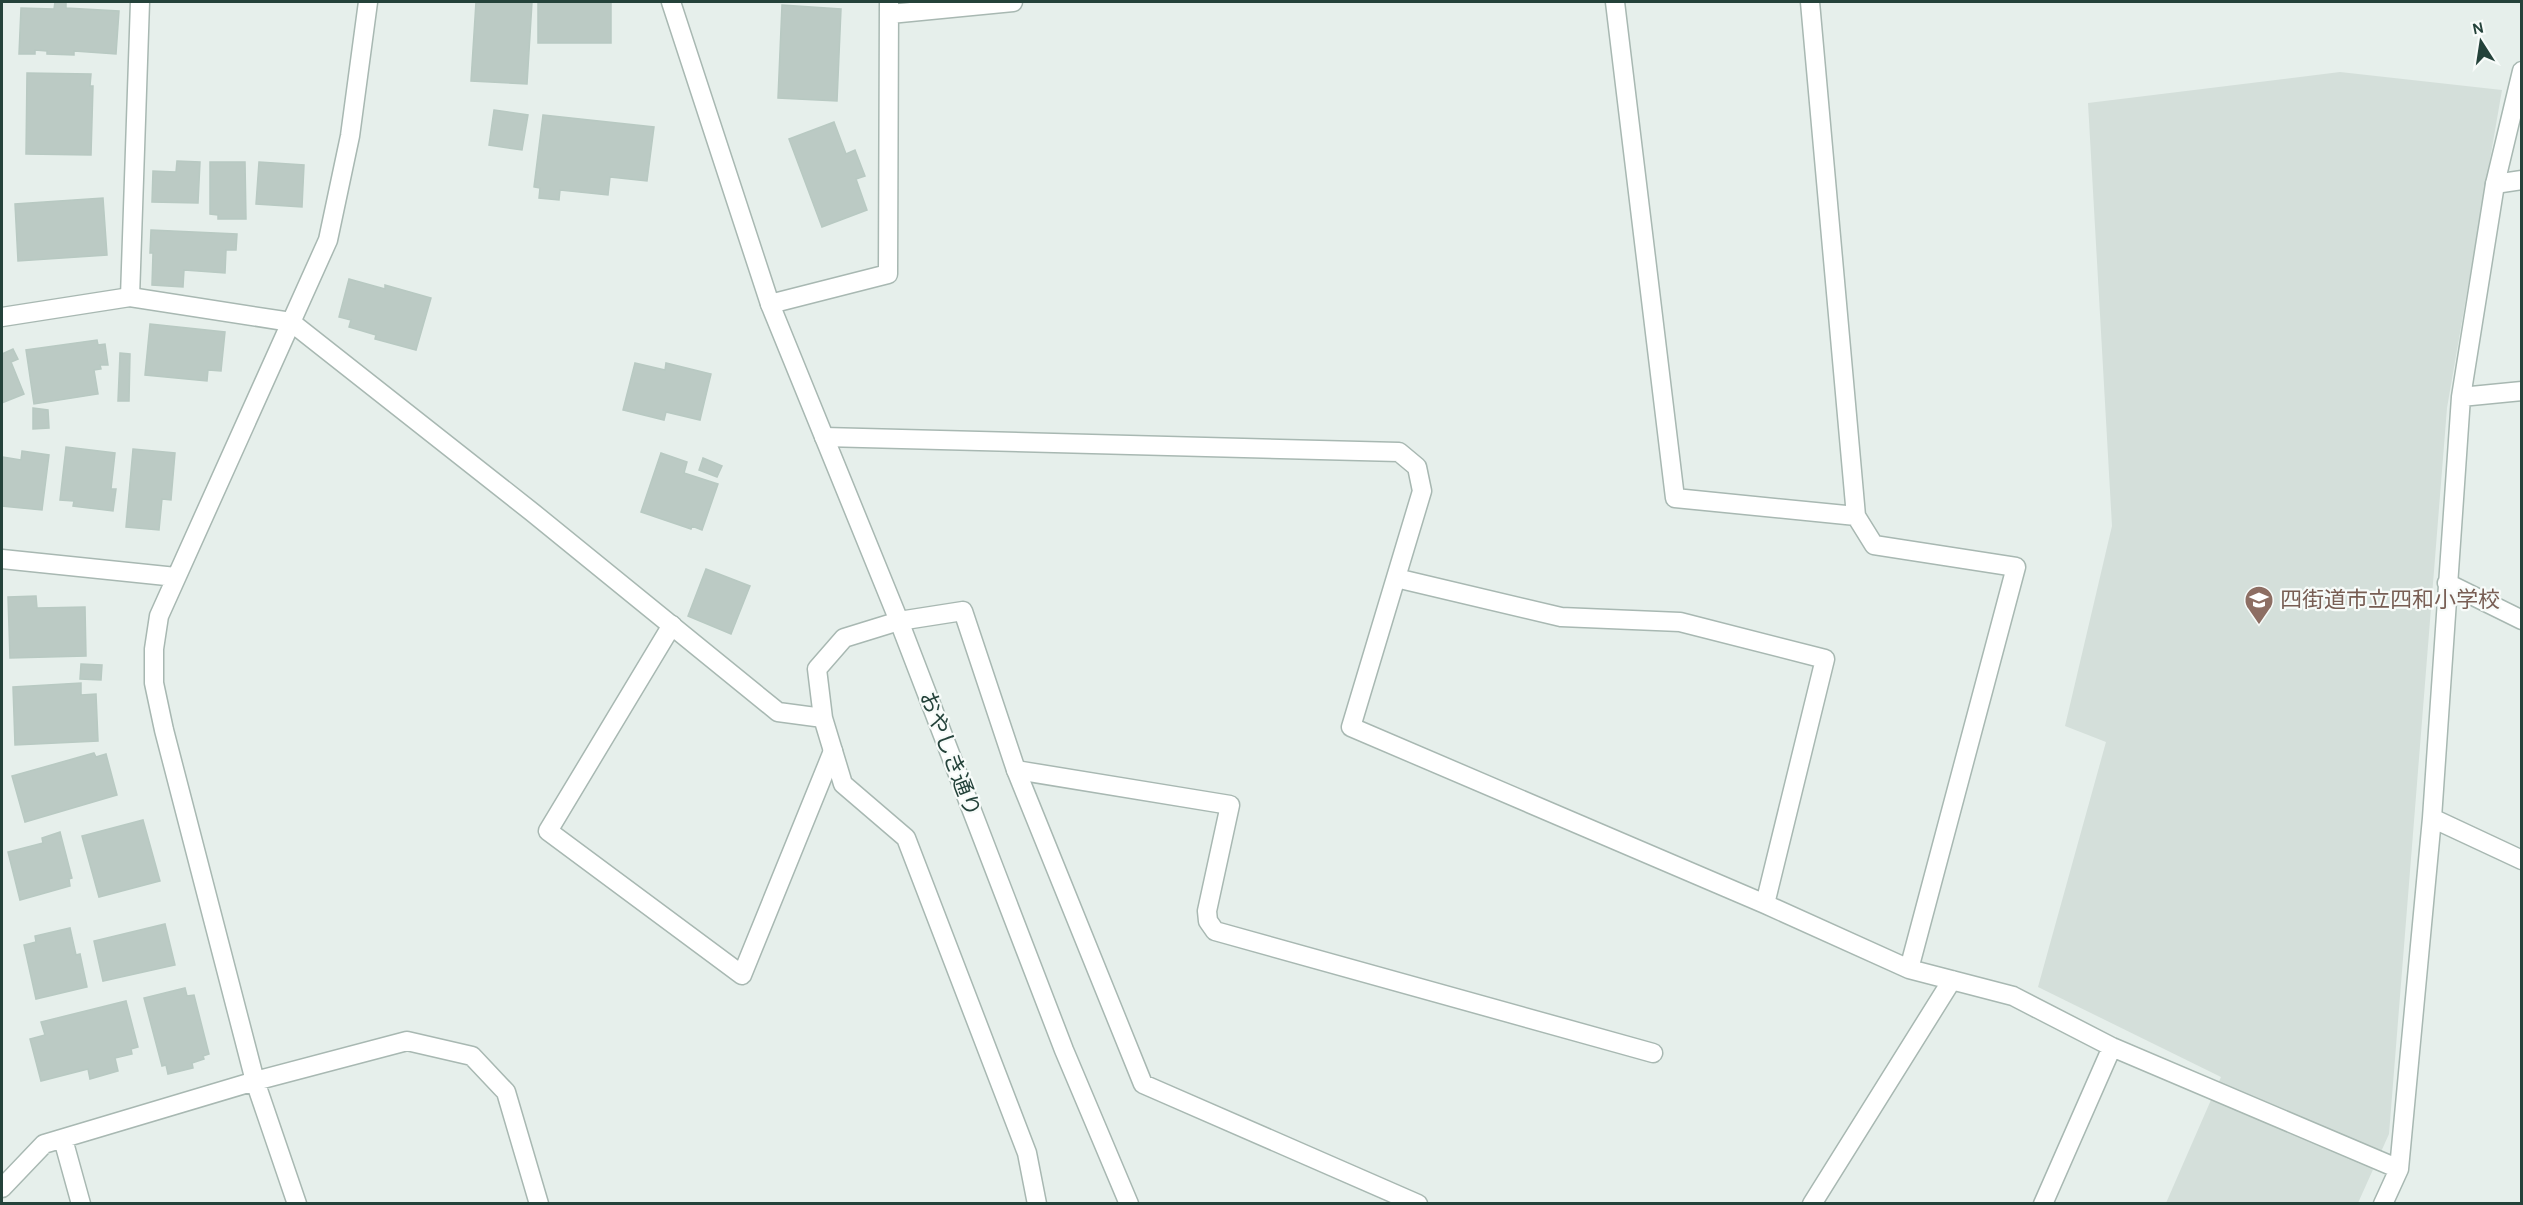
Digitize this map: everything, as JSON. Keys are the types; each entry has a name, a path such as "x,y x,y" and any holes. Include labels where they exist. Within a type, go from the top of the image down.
{"street":[{"path":"130,297 140,2"},
{"path":"297,1203 255,1081 154,683 154,649 159,616 328,240 350,136 368,2"},
{"name":"おやしき通り","path":"671,2 770,304 900,621 1064,1050 1129,1203"},
{"path":"770,304 888,274 890,8 1013,2"},
{"path":"1614,2 1675,498 1856,516"},
{"path":"1810,2 1856,516 1874,545 2016,567 1909,969"},
{"path":"2383,1203 2399,1169 2432,818 2461,397 2495,184 2522,71"},
{"path":"2495,184 2522,180"},
{"path":"2,317 130,297 291,322 532,512 778,712 823,718"},
{"path":"2461,397 2522,391"},
{"path":"824,437 1399,452 1417,467 1422,491 1351,727 1765,904 1909,969 2013,996 2112,1047 2399,1169"},
{"path":"2,559 176,577"},
{"path":"1396,578 1561,617 1680,622 1826,658 1765,904"},
{"path":"2447,583 2522,620"},
{"path":"1037,1203 1027,1154 906,838 843,784 823,718 817,669 844,638 900,621 963,611 1016,770 1143,1084 1418,1203"},
{"path":"672,625 548,831 742,975 833,751"},
{"path":"1016,770 1230,805 1207,911 1208,921 1215,931 1653,1053"},
{"path":"2432,818 2522,860"},
{"path":"1812,1203 1952,980"},
{"path":"2,1188 45,1144 255,1081 407,1041 472,1056 506,1092 539,1203"},
{"path":"2043,1203 2112,1047"},
{"path":"63,1139 81,1203"}],"shaded area":[{"name":"四街道市立四和小学校","path":"2340,72 2502,90 2447,408 2389,1134 2358,1203 2166,1203 2221,1077 2038,987 2106,742 2065,726 2112,526 2088,103"}],"building":[{"path":"55,2 66,2 66,8 119,11 116,54 74,51 74,55 47,54 47,51 35,50 35,54 19,54 21,8 54,9"},
{"path":"476,2 532,2 527,84 471,81"},
{"path":"538,2 611,2 611,43 538,43"},
{"path":"782,5 841,9 837,101 778,98"},
{"path":"27,73 91,74 90,86 93,86 91,155 26,154"},
{"path":"494,110 528,115 522,150 489,145"},
{"path":"543,115 654,127 647,181 610,177 608,195 560,190 559,200 539,198 540,188 534,187"},
{"path":"834,122 846,154 855,150 865,176 856,179 867,210 822,227 789,139"},
{"path":"177,161 200,162 198,203 152,202 153,171 176,172"},
{"path":"210,162 245,162 246,219 218,219 218,215 210,214"},
{"path":"259,162 304,165 302,207 256,204"},
{"path":"103,198 107,255 18,261 15,204"},
{"path":"151,230 237,234 236,250 226,250 225,273 184,270 183,287 152,285"},
{"path":"349,279 385,289 385,285 431,298 416,350 375,339 376,335 349,327 351,320 339,317"},
{"path":"150,324 225,332 221,371 208,370 207,381 145,375"},
{"path":"97,340 98,345 105,344 108,365 100,365 101,369 94,370 98,394 34,404 26,350"},
{"path":"13,349 18,359 11,362 24,394 2,403 2,354"},
{"path":"120,353 130,354 129,401 118,401"},
{"path":"635,363 665,370 666,363 711,374 700,420 666,412 664,420 623,410"},
{"path":"33,408 48,410 49,428 33,429"},
{"path":"66,447 115,453 111,489 116,489 113,511 73,506 74,501 60,500"},
{"path":"133,449 175,453 171,500 162,499 159,530 126,527"},
{"path":"22,451 49,455 42,510 2,506 2,457 21,460"},
{"path":"661,453 687,462 684,473 718,484 702,530 692,526 691,529 641,512"},
{"path":"703,458 722,466 717,477 699,470"},
{"path":"706,569 750,586 731,634 688,616"},
{"path":"36,596 37,608 85,607 86,656 10,658 8,597"},
{"path":"81,664 102,665 101,680 80,679"},
{"path":"81,683 81,695 96,694 98,741 15,745 13,687"},
{"path":"94,753 96,757 106,754 117,795 25,822 12,776"},
{"path":"143,820 160,881 99,897 82,836"},
{"path":"60,832 72,878 69,879 70,886 20,900 8,852 43,843 42,838"},
{"path":"165,924 175,965 103,981 94,941"},
{"path":"70,928 76,955 80,954 87,987 36,999 24,945 36,942 35,936"},
{"path":"185,988 187,996 194,995 209,1054 203,1056 204,1059 192,1063 193,1068 168,1074 166,1065 162,1066 144,998"},
{"path":"126,1001 138,1047 131,1049 132,1054 115,1058 118,1071 90,1079 88,1069 41,1081 30,1039 45,1035 41,1022"}],"place":[{"name":"四街道市立四和小学校","path":"2259,626"}]}
